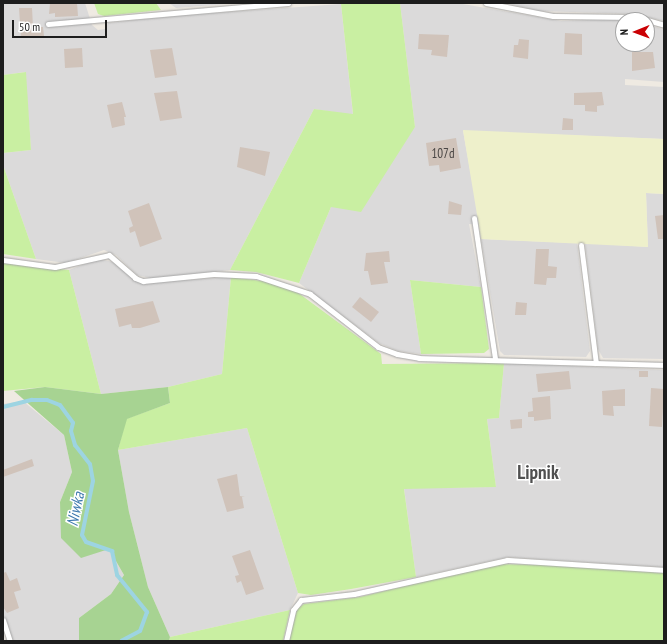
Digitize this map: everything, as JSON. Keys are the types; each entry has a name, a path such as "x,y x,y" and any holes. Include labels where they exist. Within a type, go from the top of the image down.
{"lane":[{"path":"48,24 288,3"},
{"path":"486,3 553,16 615,17"},
{"path":"474,218 495,359"},
{"path":"582,245 596,363"},
{"path":"3,260 55,266 109,255 135,278 143,281 214,274 256,276 310,294 378,347 397,354 664,365"},
{"path":"286,641 293,610 301,600 354,594 507,560 664,570"},
{"path":"3,620 10,641"}],"shaded area":[{"path":"3,3 85,3 92,25 98,30 105,29 108,23 171,16 341,4 353,115 314,109 230,270 154,279 137,275 116,255 104,250 66,263 36,259 3,165 3,153 31,150 25,72 3,75"},
{"path":"169,3 239,3 176,8"},
{"path":"400,3 457,3 561,21 615,19 615,52 655,52 655,27 664,30 664,82 625,79 625,85 664,87 664,139 463,131 480,225 469,224 481,287 410,280 421,354 398,351 379,343 299,283 331,207 415,127"},
{"path":"506,3 664,3 664,21 655,19 655,12 615,12 615,13 538,11"},
{"path":"646,193 664,194 664,359 603,358 598,349 585,243 648,247"},
{"path":"481,239 577,243 590,351 586,357 504,355 500,351"},
{"path":"98,259 113,262 140,283 231,277 222,374 168,387 101,394 69,270"},
{"path":"504,363 664,370 664,567 508,557 416,577 404,488 496,487 487,419 499,418"},
{"path":"23,401 64,435 72,472 60,502 109,549 124,575 111,594 79,618 79,641 13,641 3,614 3,404"},
{"path":"247,428 298,593 290,610 170,637 148,587 129,512 118,450"}],"green space":[{"path":"94,3 156,3 161,10 104,16 98,14"},
{"path":"400,3 415,127 361,212 331,207 299,283 256,272 230,270 314,109 353,114 341,4"},
{"path":"26,72 31,150 3,153 3,75"},
{"path":"463,130 664,139 664,194 646,193 648,247 481,239"},
{"path":"3,165 36,259 3,254"},
{"path":"3,263 69,270 101,394 45,387 3,391"},
{"path":"231,277 270,282 297,292 381,354 382,364 504,363 499,418 487,419 496,487 404,489 416,577 311,595 298,593 247,428 118,450 126,419 170,403 168,387 222,374"},
{"path":"410,280 481,287 489,349 484,353 421,354"},
{"path":"45,387 101,394 168,387 170,403 127,419 118,450 129,512 148,587 170,637 169,641 79,641 79,618 111,594 124,575 109,549 81,558 61,538 60,502 72,472 64,435 14,391"},
{"path":"494,564 561,565 664,573 664,641 289,641 297,609 304,604 360,597"},
{"path":"290,610 283,641 169,641 170,637"}],"building":[{"path":"50,3 77,3 78,16 55,17 55,13 49,14"},
{"path":"19,8 32,8 33,27 43,27 44,36 21,38"},
{"path":"565,33 582,34 582,55 564,54"},
{"path":"419,34 449,35 447,57 431,55 432,50 418,49"},
{"path":"519,39 529,40 528,59 513,57 514,45 518,45"},
{"path":"82,48 83,67 65,68 64,49"},
{"path":"172,48 177,75 155,78 150,50"},
{"path":"632,52 653,52 655,68 632,71"},
{"path":"177,91 182,118 160,121 154,93"},
{"path":"602,92 604,105 597,106 597,112 585,111 585,105 574,105 574,93"},
{"path":"122,102 126,117 124,117 125,125 112,128 107,105"},
{"path":"563,118 573,119 573,130 562,130"},
{"path":"456,138 461,168 440,172 439,165 429,166 426,143"},
{"path":"240,147 270,152 265,176 237,167"},
{"path":"449,201 462,205 461,215 448,214"},
{"path":"149,203 162,239 140,247 135,231 130,233 129,228 133,226 128,211"},
{"path":"664,215 664,239 658,239 655,216"},
{"path":"536,249 549,249 548,266 557,267 556,278 547,278 546,285 534,284"},
{"path":"389,251 390,262 384,262 388,283 371,285 368,271 364,271 366,253"},
{"path":"360,297 379,312 371,322 352,307"},
{"path":"153,301 160,322 140,328 132,328 131,324 119,327 115,309"},
{"path":"516,302 527,303 526,315 515,315"},
{"path":"569,371 571,389 538,392 536,374"},
{"path":"639,371 648,371 648,377 639,377"},
{"path":"651,388 664,389 662,427 649,426"},
{"path":"625,389 625,406 613,406 614,416 603,415 602,391"},
{"path":"550,396 551,419 534,421 534,417 528,417 528,412 533,411 532,398"},
{"path":"522,419 522,428 511,429 510,420"},
{"path":"32,459 34,466 3,477 3,470"},
{"path":"237,474 240,496 245,497 242,497 244,508 227,512 217,479"},
{"path":"250,550 264,589 246,595 241,581 237,583 235,576 239,575 232,556"},
{"path":"6,572 10,581 17,578 21,590 14,592 19,608 7,613 3,607 3,573"}],"waterway":[{"name":"Niwka","path":"3,407 32,400 47,400 60,405 73,423 71,431 75,445 90,464 93,481 82,535 86,542 112,551 117,575 147,612 140,631 121,641"}],"district":[{"name":"Lipnik","path":"538,473"}]}
